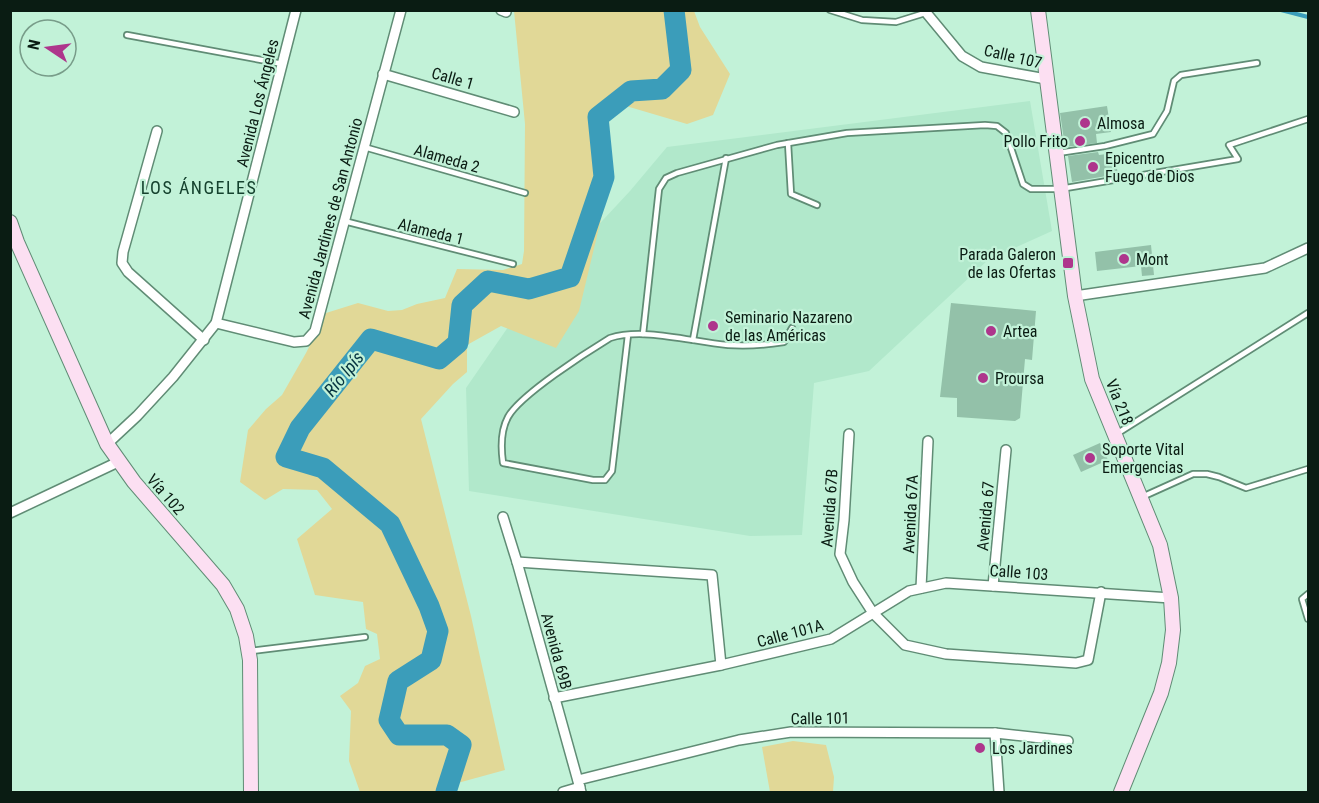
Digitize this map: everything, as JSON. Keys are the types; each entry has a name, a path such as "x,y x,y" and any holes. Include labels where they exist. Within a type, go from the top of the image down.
{"main road":[{"name":"Vía 218","path":"1038,10 1075,297 1092,379 1160,545 1171,598 1173,630 1169,663 1161,693 1121,792"},
{"name":"Vía 102","path":"10,222 14,242 107,444 118,462 223,585 237,609 248,652 251,792"}],"street":[{"name":"Avenida Los Ángeles","path":"107,444 137,416 204,340 216,323 296,10"},
{"name":"Avenida Jardines de San Antonio","path":"216,323 294,342 306,341 315,331 401,10"},
{"name":"Calle 107","path":"924,12 962,56 981,68 1046,79"},
{"name":"Calle 1","path":"384,74 514,112"},
{"path":"157,131 123,252 122,263 128,272 204,340"},
{"path":"1075,297 1265,268 1308,248"},
{"name":"Avenida 67B","path":"849,434 840,554 853,582 873,613"},
{"name":"Avenida 67A","path":"921,588 928,441"},
{"name":"Avenida 67","path":"993,586 1006,450"},
{"path":"10,513 118,462"},
{"name":"Avenida 69B","path":"503,517 580,786"},
{"path":"517,562 712,575 721,666"},
{"name":"Calle 103","path":"873,613 909,591 946,583 1171,598"},
{"path":"873,613 905,645 946,654 1076,663 1088,660 1101,592"},
{"name":"Calle 101A","path":"555,698 721,666 831,639 873,613"},
{"name":"Calle 101","path":"563,792 739,740 791,732 995,733 1068,741"},
{"path":"995,733 999,792"}],"lane":[{"path":"830,10 862,20 896,22 924,12"},
{"path":"127,35 283,64"},
{"path":"1056,153 1105,146 1153,134 1167,111 1174,81 1181,75 1257,63"},
{"path":"643,334 659,189 666,178 677,173 788,143 847,133 985,125 997,126 1006,133 1023,184 1031,189 1060,189 1238,159 1229,144 1308,119"},
{"path":"788,143 790,194 817,205"},
{"name":"Alameda 2","path":"364,147 525,193"},
{"path":"693,340 726,158"},
{"name":"Alameda 1","path":"343,221 513,264"},
{"path":"1115,435 1308,313"},
{"path":"628,335 612,471 605,480 593,480 503,463 503,436 507,418 514,409 536,389 610,338 628,335 643,334 729,345 766,345 784,342 792,328"},
{"path":"1142,497 1193,474 1219,477 1246,488 1308,469"},
{"path":"1308,594 1302,599 1308,619"},
{"path":"248,652 365,637"}],"shaded area":[{"path":"514,11 694,11 700,27 730,74 713,115 687,124 626,106 605,117 609,186 579,311 556,348 501,326 467,345 467,372 421,419 471,616 505,770 454,784 454,792 360,792 349,761 351,711 340,696 358,683 365,666 380,659 377,634 366,629 363,602 315,595 297,539 332,509 317,490 283,489 265,500 240,482 248,430 282,395 326,313 358,303 388,311 402,310 445,298 457,269 503,270 522,264 525,124"},
{"name":"Seminario Nazareno de las Américas","path":"1030,101 1052,231 988,260 869,371 814,383 802,535 750,536 469,491 466,388 522,307 630,191 667,147"},
{"path":"793,741 826,745 834,777 833,792 770,792 762,747"}],"building":[{"name":"Almosa","path":"1107,106 1111,132 1096,134 1097,143 1065,147 1060,113"},
{"name":"Epicentro Fuego de Dios","path":"1098,152 1099,155 1114,153 1118,174 1072,182 1068,156"},
{"name":"Mont","path":"1151,245 1154,275 1142,276 1141,266 1097,271 1095,252"},
{"path":"951,303 1036,311 1032,360 1025,359 1020,418 1015,421 957,417 957,398 940,397"},
{"name":"Soporte Vital Emergencias","path":"1100,443 1108,460 1081,472 1073,455"}],"waterway":[{"name":"Río Ipís","path":"446,792 461,745 447,735 399,735 389,720 398,681 431,660 438,631 429,606 390,524 323,468 286,457 300,428 371,339 439,359 458,343 462,305 488,281 529,289 570,277 604,177 598,117 631,91 662,89 681,70 674,10"},
{"path":"1281,10 1308,17"}],"place":[{"name":"Almosa","path":"1085,123"},
{"name":"Pollo Frito","path":"1080,141"},
{"name":"Epicentro Fuego de Dios","path":"1093,167"},
{"name":"Mont","path":"1124,259"},
{"name":"Parada Galeron de las Ofertas","path":"1068,263"},
{"name":"Seminario Nazareno de las Américas","path":"713,326"},
{"name":"Artea","path":"991,331"},
{"name":"Proursa","path":"983,378"},
{"name":"Soporte Vital Emergencias","path":"1090,458"},
{"name":"Los Jardines","path":"980,748"}],"district":[{"name":"LOS ÁNGELES","path":"199,188"}]}
